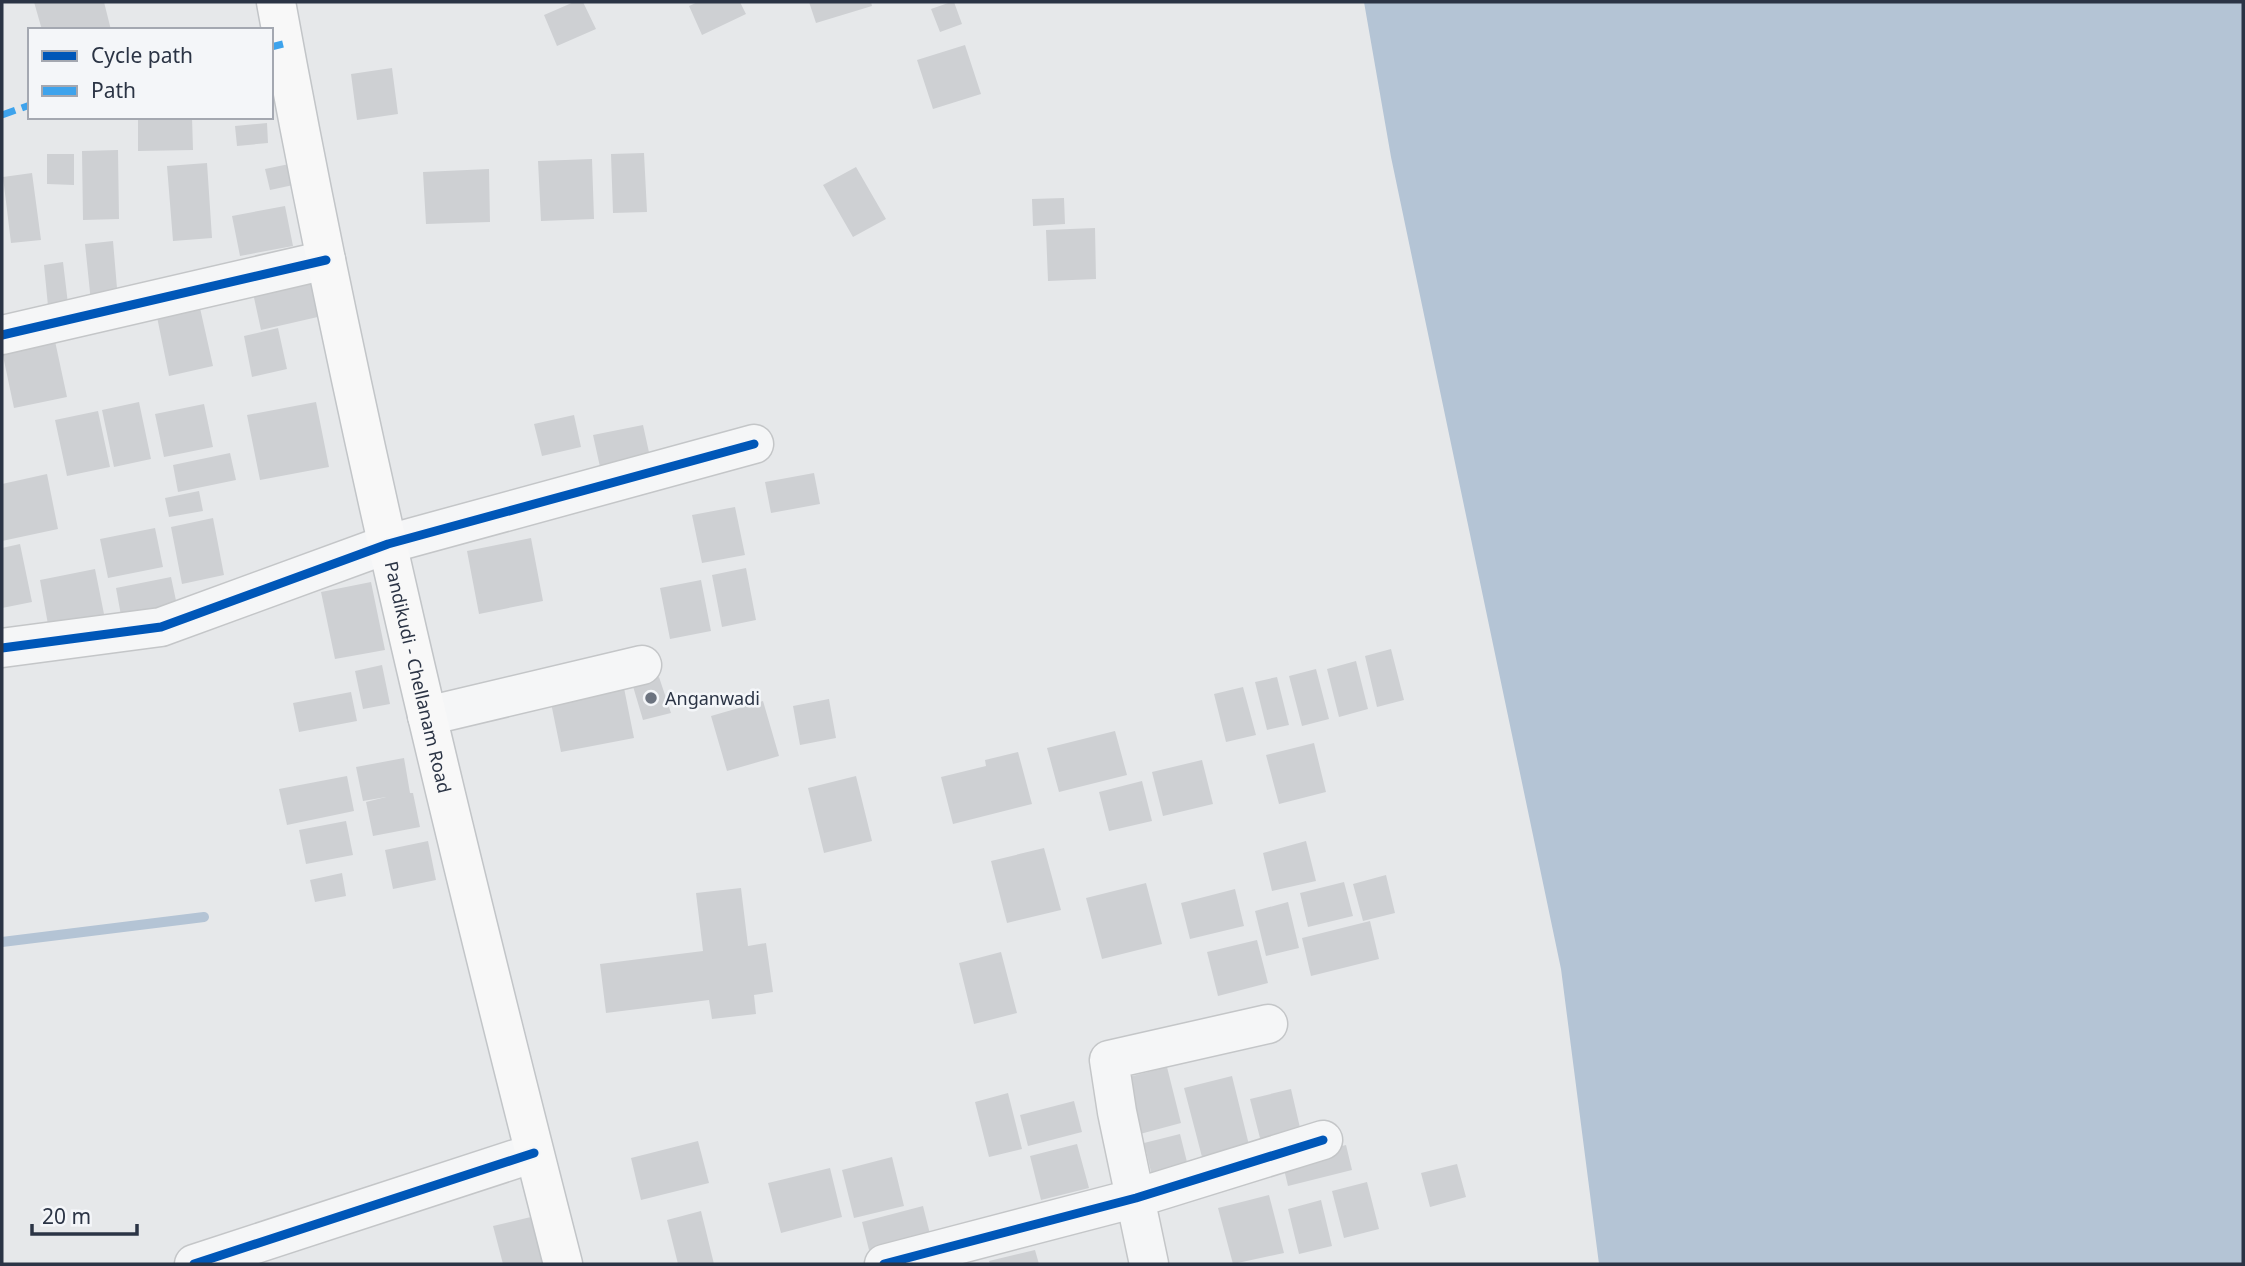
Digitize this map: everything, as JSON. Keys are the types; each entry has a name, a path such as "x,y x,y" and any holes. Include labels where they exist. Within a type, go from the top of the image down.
{"main road":[{"name":"Pandikudi - Chellanam Road","path":"276,2 326,260 427,716 471,908 563,1264"}],"street":[{"path":"2,335 326,260"},
{"path":"2,648 162,627 388,544 754,444"},
{"path":"427,716 642,665"},
{"path":"1149,1264 1117,1112 1109,1060 1268,1024"},
{"path":"884,1264 1136,1198 1324,1140"},
{"path":"194,1264 534,1153"}],"water":[{"path":"1364,2 2243,2 2243,1264 1599,1264 1561,969 1391,157"}],"building":[{"path":"34,2 104,2 110,28 41,28"},
{"path":"574,2 583,2 596,29 557,46 544,15"},
{"path":"698,2 740,2 746,14 702,35 689,6"},
{"path":"809,2 871,2 872,6 816,23"},
{"path":"954,2 962,24 940,32 931,9"},
{"path":"965,45 981,94 933,109 917,60"},
{"path":"392,68 398,114 357,120 351,74"},
{"path":"138,119 192,119 193,150 138,151"},
{"path":"267,123 268,143 237,146 235,126"},
{"path":"118,150 119,219 83,220 82,151"},
{"path":"644,153 647,212 613,213 611,154"},
{"path":"47,154 74,154 74,185 47,184"},
{"path":"592,159 594,219 541,221 538,161"},
{"path":"207,163 212,238 173,241 167,166"},
{"path":"294,163 298,184 270,190 265,169"},
{"path":"856,167 886,219 853,237 823,185"},
{"path":"489,169 490,222 426,224 423,172"},
{"path":"32,173 41,240 11,243 3,177"},
{"path":"1064,198 1065,224 1033,226 1032,199"},
{"path":"285,206 293,246 240,256 232,216"},
{"path":"1095,228 1096,279 1048,281 1046,230"},
{"path":"113,241 118,300 91,302 85,244"},
{"path":"63,262 68,304 48,306 44,265"},
{"path":"313,279 322,316 261,330 253,293"},
{"path":"200,308 213,366 169,376 157,317"},
{"path":"278,328 287,369 252,377 244,336"},
{"path":"55,341 67,397 14,408 2,351"},
{"path":"139,402 151,459 114,467 102,410"},
{"path":"316,402 329,467 260,480 247,415"},
{"path":"204,404 213,447 164,457 155,414"},
{"path":"98,411 110,467 67,476 55,420"},
{"path":"574,415 581,447 542,456 534,424"},
{"path":"643,425 652,466 602,476 593,435"},
{"path":"230,453 236,480 178,492 173,465"},
{"path":"814,473 820,504 771,513 765,482"},
{"path":"47,474 58,529 2,541 2,484"},
{"path":"199,491 203,511 169,517 165,498"},
{"path":"735,507 745,555 702,563 692,515"},
{"path":"213,518 224,575 182,584 171,527"},
{"path":"155,528 163,567 108,578 100,539"},
{"path":"531,538 543,601 479,614 467,551"},
{"path":"20,544 32,602 2,608 2,548"},
{"path":"746,568 756,620 722,627 712,575"},
{"path":"95,569 105,619 49,630 40,580"},
{"path":"171,577 178,610 122,621 116,588"},
{"path":"701,580 711,631 670,639 660,588"},
{"path":"371,582 385,650 335,659 321,592"},
{"path":"1391,649 1404,700 1377,707 1365,656"},
{"path":"1356,661 1368,709 1339,717 1327,669"},
{"path":"382,665 390,704 363,709 355,671"},
{"path":"1316,669 1329,719 1302,726 1289,676"},
{"name":"Anganwadi","path":"659,677 671,713 643,720 632,683"},
{"path":"1277,677 1289,725 1267,730 1255,682"},
{"path":"1243,687 1256,735 1226,742 1214,694"},
{"path":"624,688 634,738 561,752 551,703"},
{"path":"351,692 357,721 299,732 293,703"},
{"path":"829,699 836,738 800,745 793,706"},
{"path":"763,701 779,756 727,771 711,716"},
{"path":"1115,731 1127,775 1059,792 1047,748"},
{"path":"1314,743 1326,792 1279,804 1266,755"},
{"path":"1018,752 1032,804 953,824 941,777 986,766 985,760"},
{"path":"404,758 420,827 373,836 366,802 386,797 363,801 356,767"},
{"path":"1202,760 1213,804 1163,816 1152,772"},
{"path":"347,776 354,811 287,825 279,789"},
{"path":"856,776 872,841 824,853 808,788"},
{"path":"1142,781 1152,821 1109,831 1099,792"},
{"path":"346,821 353,855 306,864 299,830"},
{"path":"428,841 436,880 393,889 385,850"},
{"path":"1306,841 1316,881 1272,891 1263,853"},
{"path":"1044,848 1061,910 1007,923 991,861"},
{"path":"342,873 346,896 315,902 310,880"},
{"path":"1386,875 1395,913 1363,921 1353,884"},
{"path":"1344,882 1353,916 1308,927 1300,893"},
{"path":"1146,883 1162,944 1102,959 1086,898"},
{"path":"741,888 748,946 766,943 773,992 754,995 756,1014 712,1019 709,1000 606,1013 600,964 703,951 696,893"},
{"path":"1235,889 1244,926 1190,939 1181,903"},
{"path":"1288,902 1299,948 1266,956 1255,911"},
{"path":"1370,921 1379,959 1311,976 1302,938"},
{"path":"1257,940 1268,983 1218,996 1207,952"},
{"path":"1001,952 1017,1013 974,1024 959,963"},
{"path":"1167,1067 1181,1123 1140,1134 1125,1078"},
{"path":"1232,1076 1249,1145 1202,1157 1184,1088"},
{"path":"1291,1089 1301,1132 1261,1142 1250,1099"},
{"path":"1008,1093 1022,1149 989,1157 975,1102"},
{"path":"1074,1101 1082,1132 1028,1146 1020,1115"},
{"path":"1180,1134 1191,1178 1155,1188 1144,1143"},
{"path":"698,1141 709,1183 641,1200 631,1158"},
{"path":"1077,1144 1089,1188 1041,1200 1030,1156"},
{"path":"1346,1145 1352,1170 1288,1186 1282,1161"},
{"path":"892,1157 904,1206 854,1218 842,1170"},
{"path":"1457,1164 1466,1197 1430,1207 1421,1173"},
{"path":"830,1168 842,1217 781,1233 768,1183"},
{"path":"1367,1182 1379,1229 1344,1238 1332,1191"},
{"path":"1269,1195 1284,1253 1233,1264 1218,1208"},
{"path":"1321,1200 1332,1246 1299,1254 1288,1209"},
{"path":"923,1206 930,1234 869,1250 862,1222"},
{"path":"701,1211 714,1264 678,1264 667,1220"},
{"path":"535,1216 547,1264 503,1264 493,1226"},
{"path":"1035,1250 1039,1264 990,1264 989,1261"}],"waterway":[{"path":"2,942 204,917"}],"marked path":[{"path":"273,46 283,44"},
{"path":"2,115 28,106"}],"cycle path":[{"path":"2,335 326,260"},
{"path":"2,648 161,627 388,544 754,444"},
{"path":"884,1264 1136,1198 1323,1140"},
{"path":"194,1264 534,1153"}],"place":[{"name":"Anganwadi","path":"651,698"}]}
